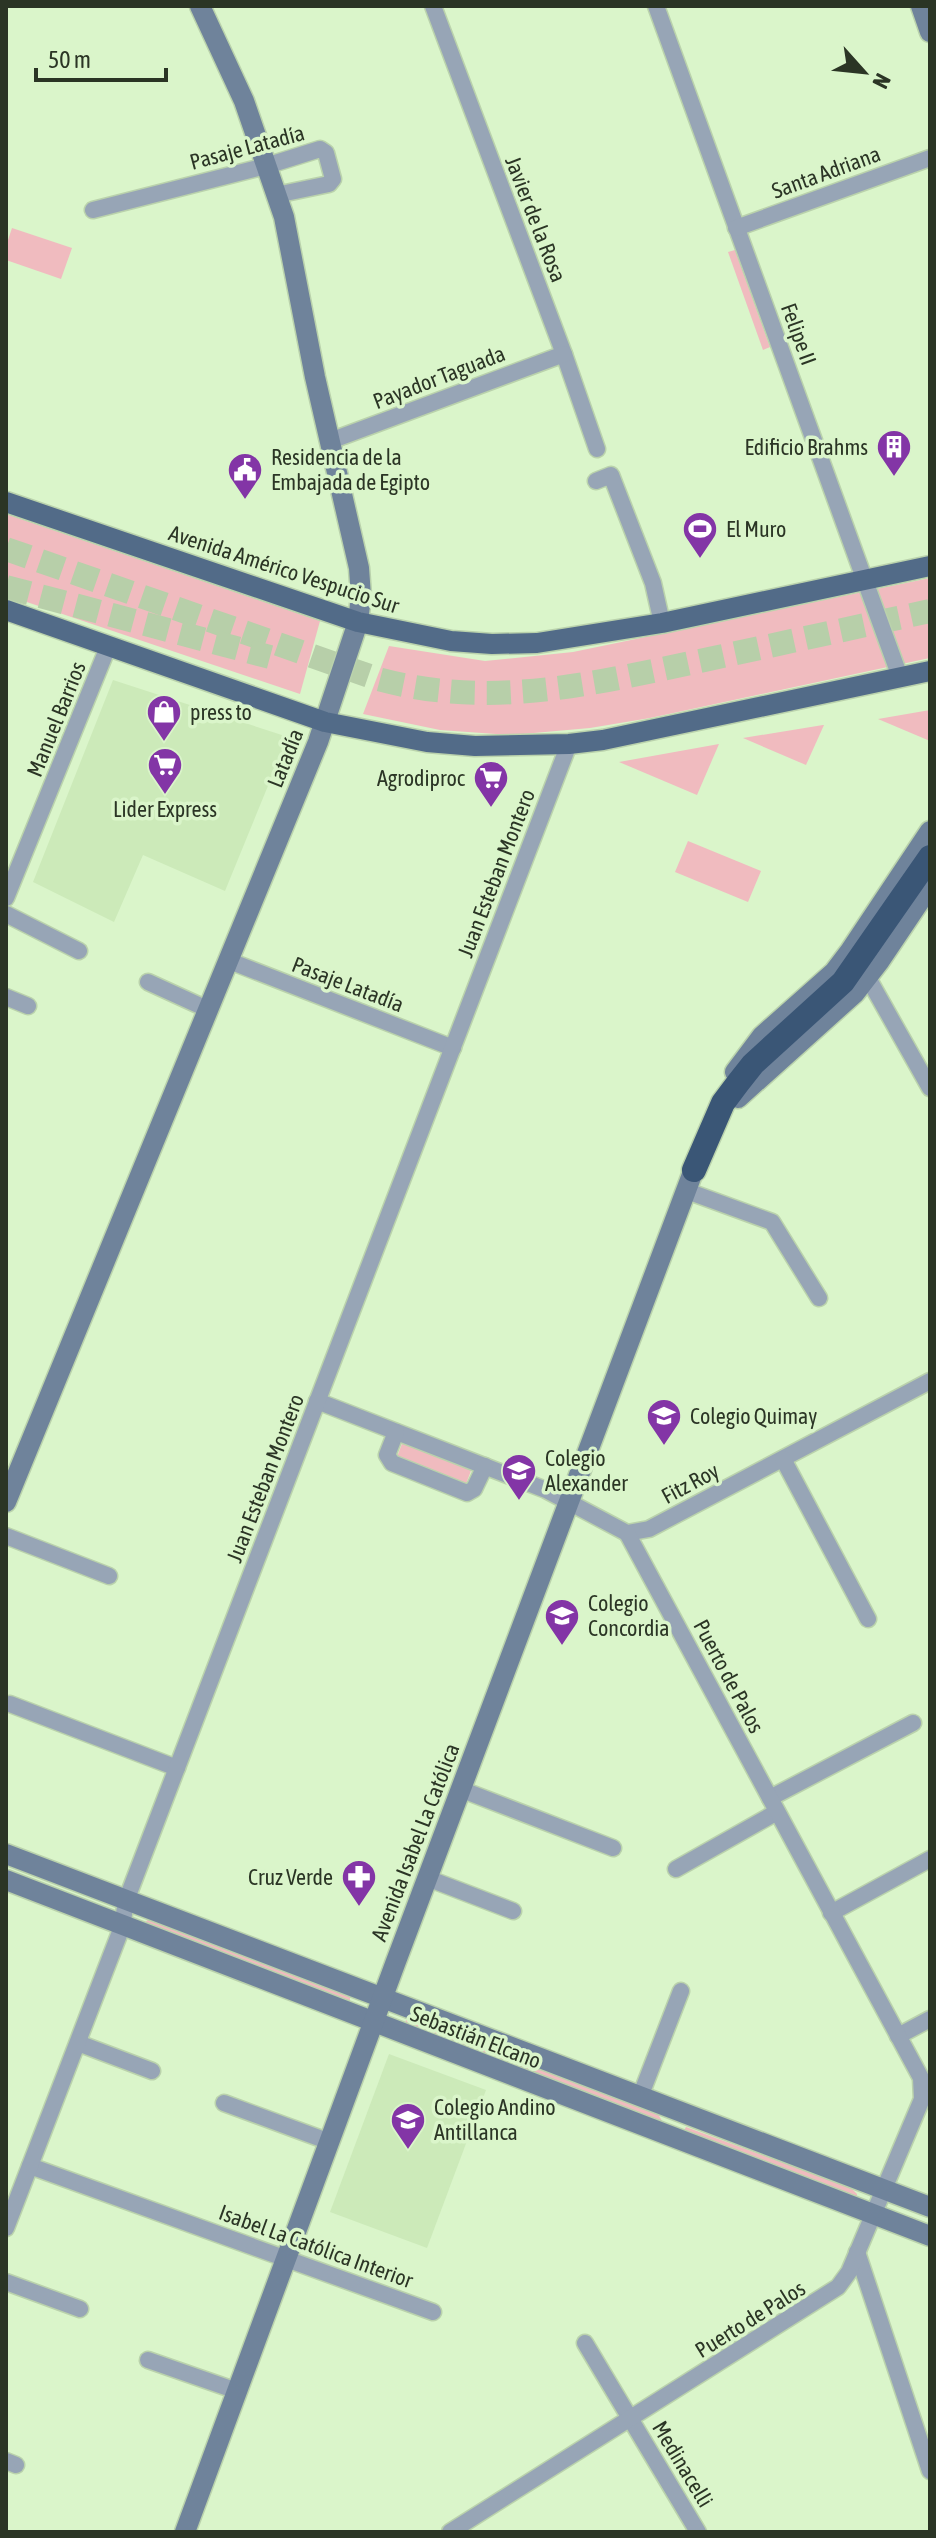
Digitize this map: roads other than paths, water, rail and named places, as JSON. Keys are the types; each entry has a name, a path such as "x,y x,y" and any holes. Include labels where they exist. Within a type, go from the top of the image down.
{"highway":[{"path":"690,1180 723,1103 753,1064 843,982 930,857"}],"main road":[{"name":"Avenida Américo Vespucio Sur","path":"6,502 358,622 451,641 492,644 537,643 662,623 930,566"},
{"path":"6,610 325,722 427,742 475,746 569,744 603,740 930,671"}],"street":[{"name":"Latadía","path":"6,1502 325,722 358,622 361,596 359,568 284,217 244,101 200,6"},
{"name":"Javier de la Rosa","path":"433,6 597,449"},
{"name":"Felipe II","path":"656,6 900,677"},
{"path":"921,6 930,32"},
{"name":"Pasaje Latadía","path":"93,210 266,166 320,149 326,153 333,179 329,184 276,195"},
{"name":"Santa Adriana","path":"736,228 930,158"},
{"name":"Payador Taguada","path":"330,441 564,354"},
{"path":"596,481 611,475 653,583 662,623"},
{"name":"Manuel Barrios","path":"6,898 108,647"},
{"name":"Juan Esteban Montero","path":"6,2228 122,1927 126,1901 569,744"},
{"name":"Avenida Isabel La Católica","path":"185,2532 716,1104 740,1063 762,1036 834,972 930,831"},
{"name":"Avenida Isabel La Católica","path":"690,1180 714,1131 739,1097 855,993 930,886"},
{"path":"6,914 79,951"},
{"name":"Pasaje Latadía","path":"227,960 453,1048"},
{"path":"868,978 926,1069 930,1088"},
{"path":"148,982 207,1009"},
{"path":"6,997 28,1006"},
{"path":"690,1180 772,1222 819,1298"},
{"name":"Fitz Roy","path":"627,1533 649,1529 930,1381"},
{"path":"317,1401 546,1490 627,1533"},
{"path":"396,1432 387,1455 392,1463 467,1493 474,1489 485,1466"},
{"path":"783,1459 868,1619"},
{"name":"Puerto de Palos","path":"450,2532 469,2527 838,2287 849,2272 922,2099 921,2078 627,1533"},
{"path":"6,1536 109,1576"},
{"path":"10,1704 177,1768"},
{"path":"676,1869 773,1805 913,1723"},
{"path":"460,1789 613,1848"},
{"name":"Sebastián Elcano","path":"6,1854 930,2207"},
{"path":"831,1913 930,1859"},
{"path":"427,1878 513,1911"},
{"name":"Sebastián Elcano","path":"6,1880 930,2236"},
{"path":"640,2097 681,1991"},
{"path":"898,2036 930,2019"},
{"path":"78,2043 152,2071"},
{"path":"224,2103 330,2142"},
{"path":"668,2136 678,2111"},
{"name":"Isabel La Católica Interior","path":"30,2166 433,2312"},
{"path":"857,2252 930,2471"},
{"path":"6,2282 80,2309"},
{"name":"Medinacelli","path":"585,2343 698,2532"},
{"path":"148,2360 237,2391"}],"tunnel":[{"path":"6,549 378,679 462,692 503,693 584,684 930,611"},
{"path":"6,587 270,657"}],"place":[{"name":"Edificio Brahms","path":"894,478"},
{"name":"Residencia de la Embajada de Egipto","path":"245,501"},
{"name":"El Muro","path":"700,560"},
{"name":"press to","path":"164,743"},
{"name":"Lider Express","path":"165,796"},
{"name":"Agrodiproc","path":"491,809"},
{"name":"Colegio Quimay","path":"664,1447"},
{"name":"Colegio Alexander","path":"519,1502"},
{"name":"Colegio Concordia","path":"562,1647"},
{"name":"Cruz Verde","path":"359,1908"},
{"name":"Colegio Andino Antillanca","path":"408,2151"}]}
